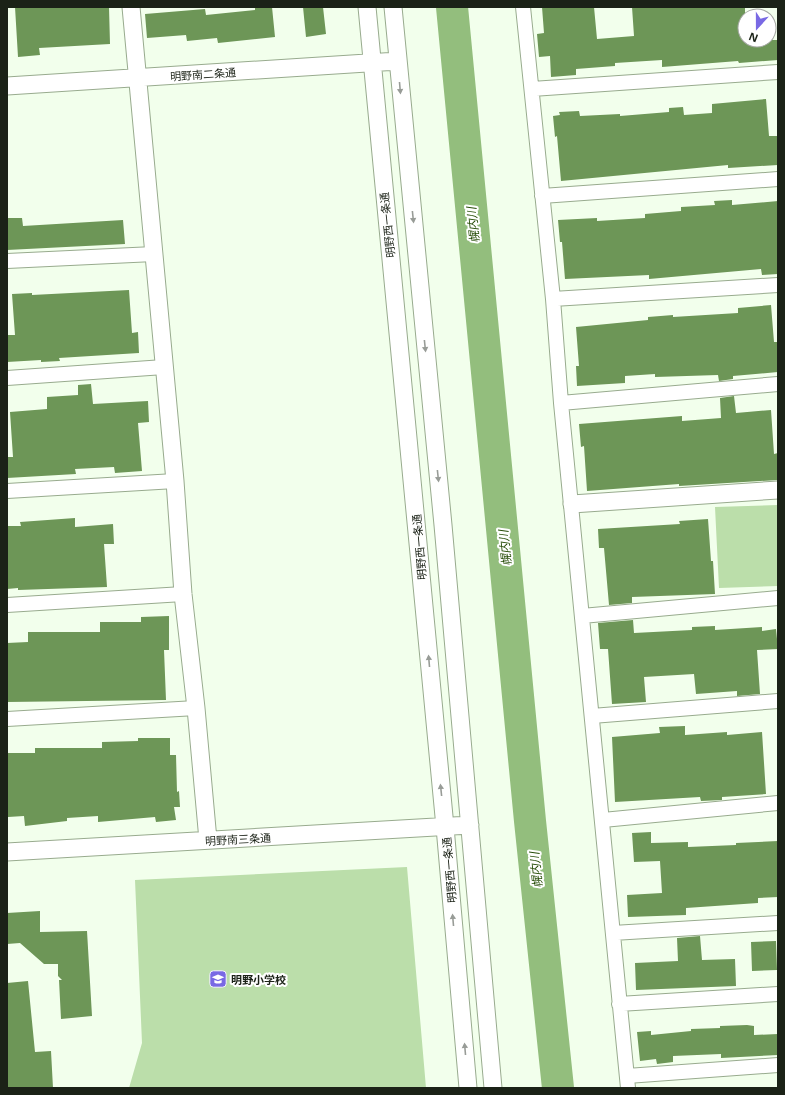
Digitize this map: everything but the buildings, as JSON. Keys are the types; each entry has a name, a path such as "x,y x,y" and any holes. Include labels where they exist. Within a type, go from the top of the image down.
{"street":[{"path":"131,7 175,481 183,594 196,708 208,840"},
{"name":"明野西一条通","path":"367,7 445,826 468,1088"},
{"path":"393,7 470,825 493,1088"},
{"path":"523,7 553,299 561,403 603,820 612,934 627,1082 778,1065"},
{"name":"明野南二条通","path":"7,86 398,61"},
{"path":"532,89 778,72"},
{"path":"542,196 778,179"},
{"path":"7,261 154,254"},
{"path":"553,299 778,285"},
{"path":"7,378 164,367"},
{"path":"561,403 778,384"},
{"path":"7,491 175,481"},
{"path":"572,504 778,490"},
{"path":"7,605 183,594"},
{"path":"582,616 778,598"},
{"path":"592,716 778,701"},
{"path":"7,719 196,708"},
{"path":"603,820 778,803"},
{"name":"明野南三条通","path":"7,852 470,825"},
{"path":"612,934 778,923"},
{"path":"619,1004 778,994"}],"green space":[{"path":"778,505 778,586 719,588 715,507"},
{"name":"明野小学校","path":"407,867 426,1088 129,1088 142,1043 135,880"}],"waterway":[{"name":"幌内川","path":"452,7 530,821 558,1088"}],"place":[{"name":"明野小学校","path":"218,979"}]}
